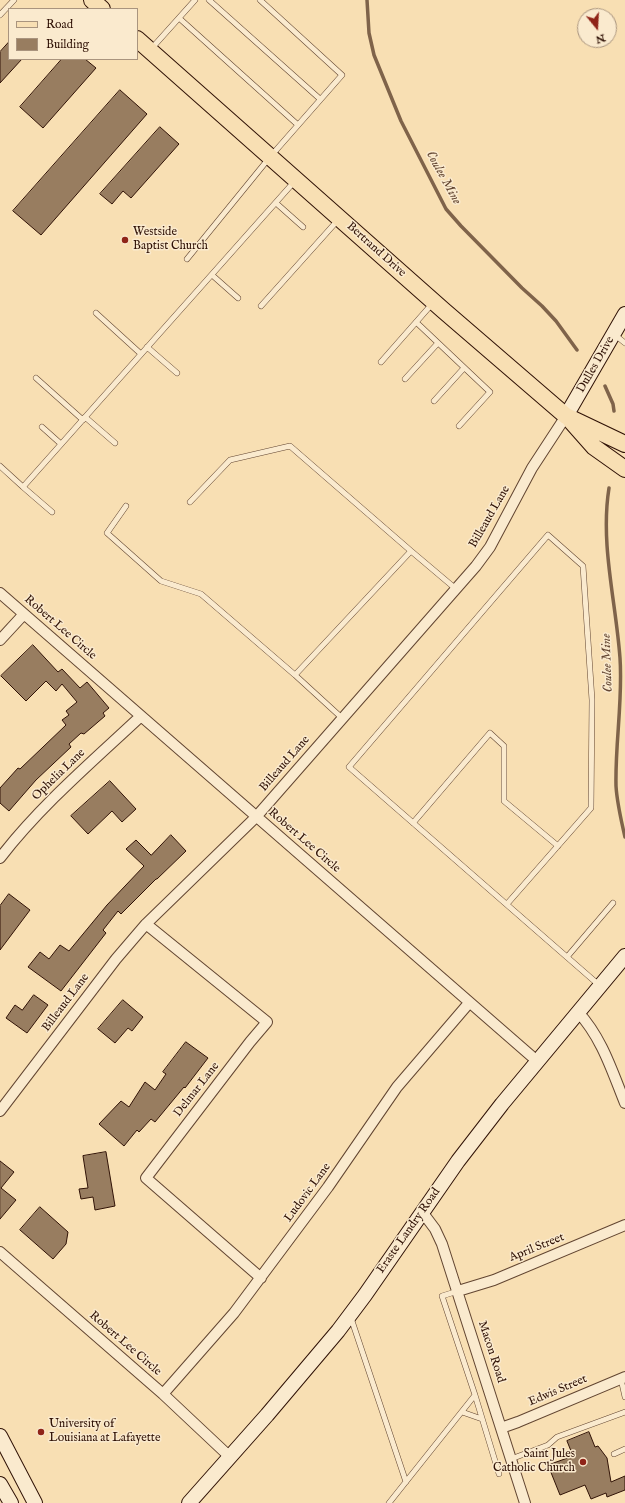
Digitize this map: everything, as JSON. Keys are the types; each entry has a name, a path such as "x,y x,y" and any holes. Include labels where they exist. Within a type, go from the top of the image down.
{"main road":[{"path":"92,0 101,8"},
{"name":"Bertrand Drive","path":"138,40 434,302 566,416 625,444"},
{"path":"566,416 594,447 625,469"}],"street":[{"name":"Dulles Drive","path":"566,416 625,314"},
{"name":"Billeaud Lane","path":"0,1111 116,958 146,924 256,817 476,566 490,547 532,468 566,416"},
{"name":"Robert Lee Circle","path":"0,593 537,1061"},
{"path":"0,640 24,614"},
{"name":"Ophelia Lane","path":"0,858 25,828 60,791 141,716"},
{"name":"Delmar Lane","path":"146,924 267,1022 146,1178 261,1278"},
{"name":"Eraste Landry Road","path":"189,1503 267,1415 350,1315 462,1156 537,1061 625,956"},
{"name":"Ludovic Lane","path":"163,1394 234,1313 328,1187 397,1087 469,1003"},
{"path":"578,1012 588,1023 600,1044 625,1103"},
{"name":"Macon Road","path":"423,1213 435,1229 442,1244 525,1503"},
{"name":"April Street","path":"458,1291 494,1280 625,1225"},
{"name":"Robert Lee Circle","path":"0,1252 163,1394 230,1457"},
{"name":"Edwis Street","path":"501,1428 623,1378"},
{"path":"0,1436 35,1503"},
{"path":"0,1484 10,1503"}],"lane":[{"path":"0,15 14,0"},
{"path":"150,50 195,0"},
{"path":"209,0 320,100"},
{"path":"186,259 270,157 342,75 260,0"},
{"path":"179,18 298,124"},
{"path":"23,487 296,180"},
{"path":"276,203 303,227"},
{"path":"261,306 340,218"},
{"path":"212,274 238,298"},
{"path":"381,362 434,302"},
{"path":"96,313 142,354"},
{"path":"416,322 490,392 459,426"},
{"path":"613,334 625,343"},
{"path":"405,378 438,343"},
{"path":"147,347 177,373"},
{"path":"434,401 464,368"},
{"path":"36,378 115,443"},
{"path":"42,427 61,444"},
{"path":"190,502 230,460 290,446 456,589"},
{"path":"0,466 52,512"},
{"path":"126,506 107,533 161,581 201,594 295,674 342,718"},
{"path":"507,904 591,808 592,700 583,566 548,535 349,767 600,986"},
{"path":"295,674 411,551"},
{"path":"413,823 490,733 504,746 504,801 558,846"},
{"path":"567,957 613,903"},
{"path":"458,1291 442,1296 500,1474"},
{"path":"350,1315 406,1482"},
{"path":"623,1378 625,1397"},
{"path":"389,1503 475,1395"},
{"path":"462,1412 482,1419"},
{"path":"511,1460 548,1445 557,1438 625,1412"},
{"path":"614,1454 625,1450"}],"building":[{"path":"8,43 8,60 21,60 0,83 0,52"},
{"path":"61,60 86,60 96,68 43,128 20,107"},
{"path":"120,90 147,114 41,235 13,211"},
{"path":"160,127 179,144 131,198 123,191 112,204 100,194"},
{"path":"33,645 58,672 62,669 80,688 87,682 109,708 103,713 105,716 84,734 81,733 69,744 71,747 36,780 9,811 0,803 0,788 18,768 20,769 66,725 62,720 69,715 66,711 77,702 62,684 56,691 46,681 26,701 1,676"},
{"path":"110,781 136,809 122,822 112,811 88,834 71,816"},
{"path":"171,835 186,851 121,914 118,911 103,930 106,933 61,991 28,967 40,952 49,959 60,945 69,951 107,905 144,866 126,849 136,840 151,855"},
{"path":"9,894 30,910 0,950 0,906"},
{"path":"34,995 48,1005 27,1033 6,1018 15,1005 22,1010"},
{"path":"123,1000 143,1017 132,1031 128,1028 115,1043 98,1029"},
{"path":"186,1042 208,1058 185,1088 184,1087 155,1122 151,1119 139,1132 137,1130 124,1146 99,1124 121,1101 129,1107 145,1082 155,1090 166,1074 163,1072"},
{"path":"106,1152 115,1206 95,1210 93,1197 81,1199 79,1189 88,1188 83,1156"},
{"path":"0,1161 14,1172 1,1188 16,1200 0,1219"},
{"path":"40,1207 68,1232 66,1244 53,1259 20,1230"},
{"name":"Saint Jules Catholic Church","path":"589,1432 595,1447 598,1446 607,1458 611,1482 625,1476 625,1490 607,1497 606,1493 591,1499 585,1485 560,1495 548,1465 573,1456 567,1441"}],"waterway":[{"name":"Coulee Mine","path":"367,0 369,33 374,55 401,121 446,209 461,226 556,321 577,350"},
{"name":"Coulee Mine","path":"605,386 613,404 614,411"},
{"name":"Coulee Mine","path":"609,488 606,530 607,552 618,637 621,674 616,786 618,805 625,837"}],"place":[{"name":"Westside Baptist Church","path":"125,240"},
{"name":"University of Louisiana at Lafayette","path":"41,1432"},
{"name":"Saint Jules Catholic Church","path":"583,1462"}]}
